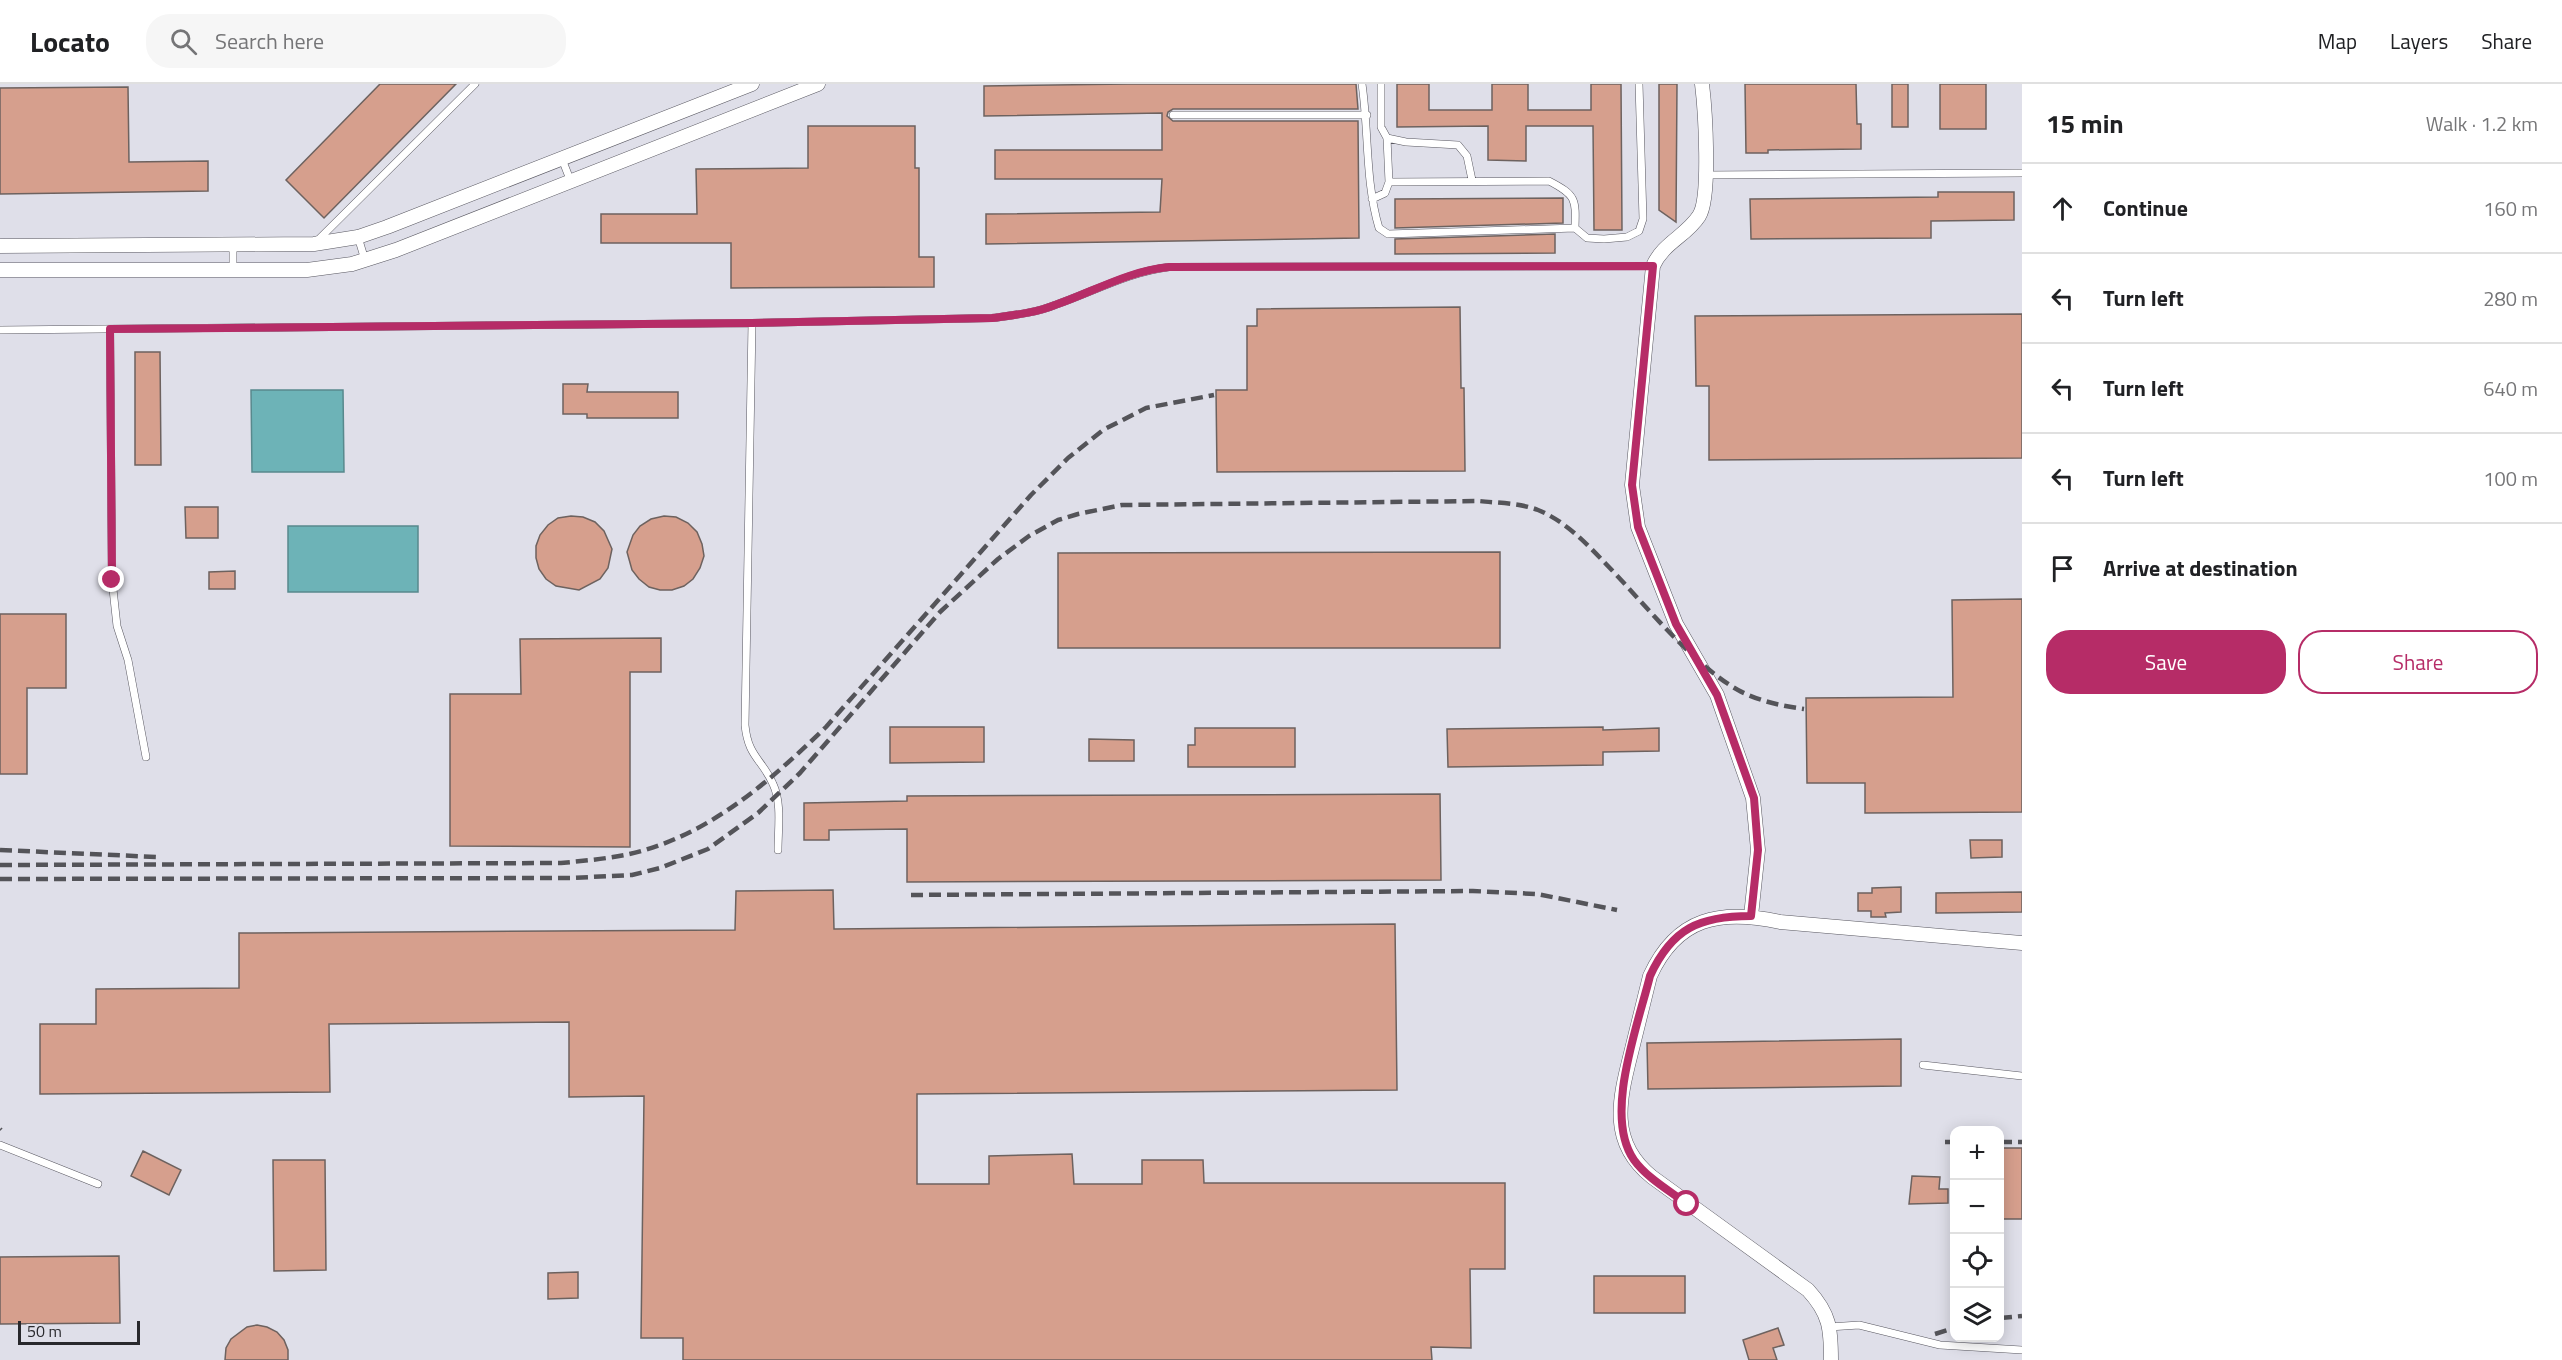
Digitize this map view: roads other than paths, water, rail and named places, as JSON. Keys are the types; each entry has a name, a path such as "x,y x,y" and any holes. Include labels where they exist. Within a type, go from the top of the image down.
{"street":[{"path":"0,246 314,244 358,237 752,84"},
{"path":"0,270 307,270 332,268 365,260 571,182 818,84"},
{"path":"1702,84 1706,196 1700,215 1664,247 1653,266 1633,473 1633,502 1638,527 1676,624 1717,695 1754,798 1758,850 1751,916"},
{"path":"1831,1360 1829,1327 1825,1311 1808,1290 1643,1170 1634,1159 1621,1129 1622,1092 1650,976 1667,945 1681,933 1695,925 1727,916 1751,916 1780,922 2022,943"}],"lane":[{"path":"314,244 475,84"},
{"path":"1362,84 1367,115 1368,176 1379,228 1388,234 1575,228 1587,237 1604,239 1627,237 1639,231 1643,219 1639,84"},
{"path":"1372,199 1385,194 1389,182 1387,138 1381,127 1381,84"},
{"path":"1173,115 1367,115"},
{"path":"1387,138 1406,142 1458,145 1467,156 1472,180"},
{"path":"562,159 571,182"},
{"path":"1705,175 2022,173"},
{"path":"1389,182 1549,181 1569,191 1576,203 1575,228"},
{"path":"358,237 365,260"},
{"path":"233,246 233,270"},
{"path":"0,330 752,323 992,318 1025,314 1055,305 1148,269 1169,267 1653,266"},
{"path":"752,323 745,725 750,750 774,786 778,807 778,850"},
{"path":"110,329 112,580 117,626 128,660 146,757"},
{"path":"1923,1065 2022,1076"},
{"path":"0,1144 98,1184"},
{"path":"1829,1327 1859,1325 1940,1345 2022,1350"}],"water":[{"path":"251,390 343,390 344,472 252,472"},
{"path":"288,526 418,526 418,592 288,592"}],"railway":[{"path":"0,865 561,863 625,855 655,847 709,822 734,806 804,748 826,727 1031,495 1068,458 1103,430 1146,408 1214,395"},
{"path":"0,879 570,878 632,875 660,868 708,849 758,813 800,773 940,612 998,559 1029,536 1058,520 1122,505 1479,501 1538,510 1566,526 1583,541 1669,632 1721,679 1754,697 1779,705 1804,709"},
{"path":"0,850 157,857"},
{"path":"911,895 1473,891 1537,894 1617,910"},
{"path":"1945,1142 1950,1142"},
{"path":"2004,1142 2022,1142"},
{"path":"2004,1318 2022,1316"},
{"path":"1935,1334 1950,1329"}]}
